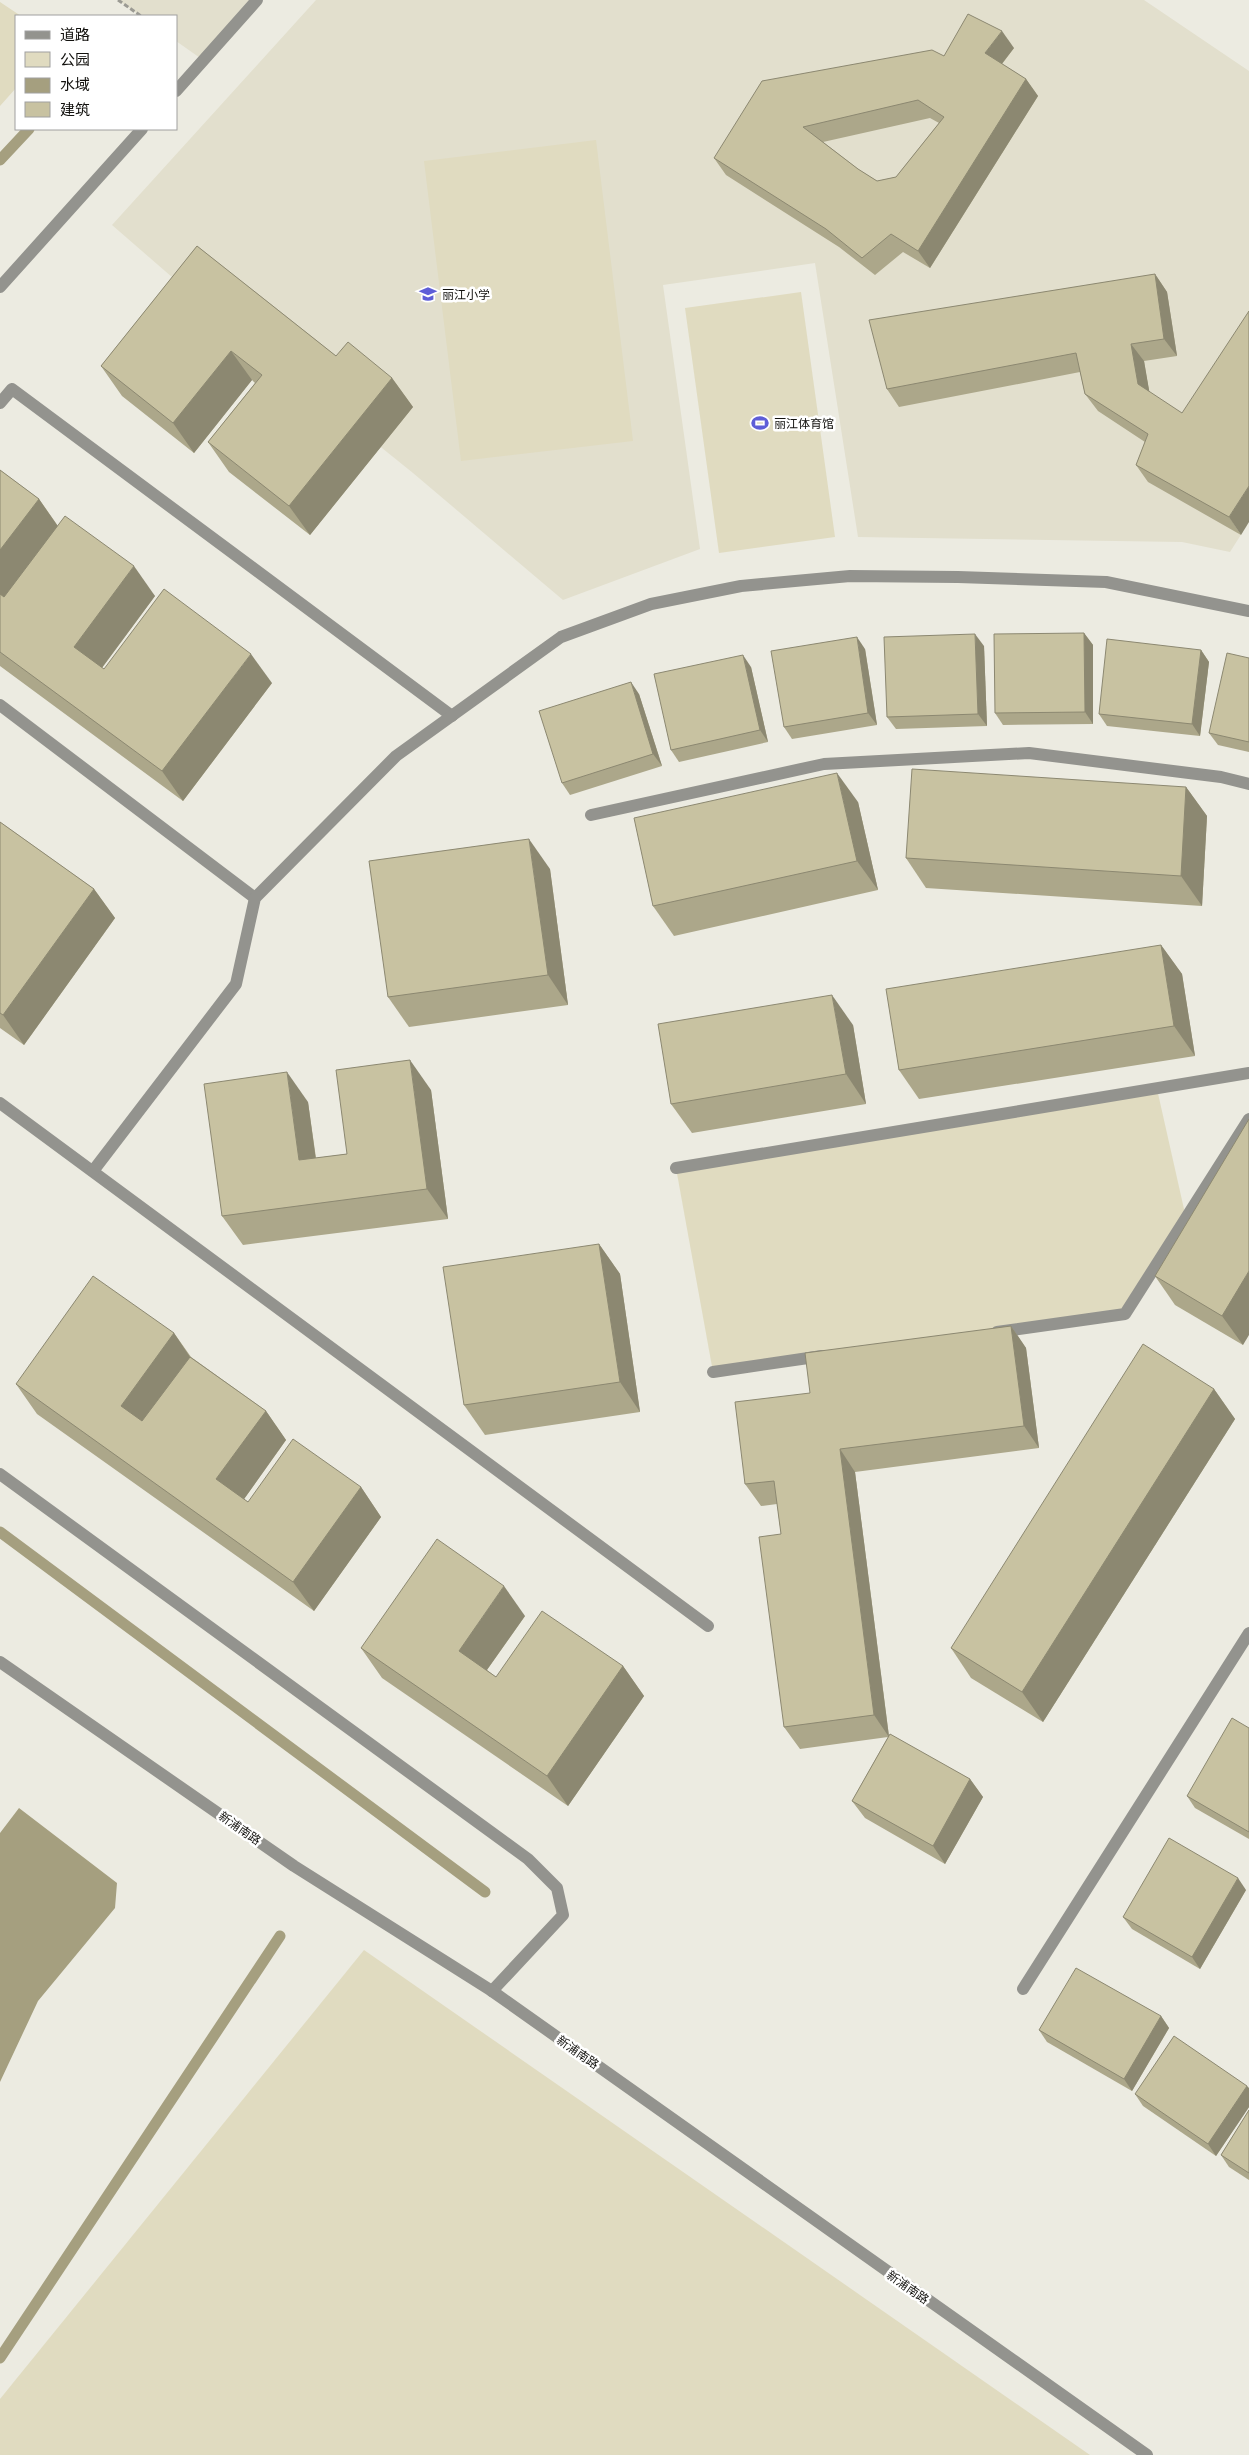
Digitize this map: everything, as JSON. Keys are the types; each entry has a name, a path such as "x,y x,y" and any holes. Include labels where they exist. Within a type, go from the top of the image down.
{"street":[{"path":"178,88 258,0"},
{"path":"0,287 141,130"},
{"path":"0,403 12,389 452,716"},
{"path":"93,1171 236,984 255,898 396,756 561,637 651,604 741,586 850,576 958,577 1106,582 1249,611"},
{"path":"0,705 255,898"},
{"path":"591,815 824,764 1029,753 1221,777 1249,784"},
{"path":"676,1168 1249,1073"},
{"path":"0,1103 708,1626"},
{"path":"988,1333 1125,1314 1249,1119"},
{"path":"713,1372 831,1355"},
{"path":"0,1474 528,1858 557,1888 563,1915 492,1991"},
{"path":"1023,1988 1244,1651 1249,1633"},
{"name":"新浦南路","path":"0,1662 294,1866 492,1991 1147,2455"}],"path":[{"path":"118,0 140,15"}],"shaded area":[{"path":"118,0 257,0 203,60 178,42 178,15 140,15"},
{"name":"丽江小学","path":"316,0 1144,0 1249,71 1249,522 1230,552 1182,542 858,537 815,263 663,285 700,549 563,600 413,473 203,304 112,225"}],"green space":[{"path":"0,2 20,15 15,15 15,89 0,106"},
{"path":"596,140 633,441 461,461 424,161"},
{"name":"丽江体育馆","path":"801,292 835,537 719,553 685,308"},
{"path":"1157,1089 1186,1218 1125,1314 713,1372 676,1168"},
{"path":"364,1950 1090,2455 0,2455 0,2399"}],"water":[{"path":"19,1808 117,1883 115,1908 38,2001 0,2082 0,1833"}],"building":[{"path":"968,14 1002,31 985,53 1026,79 918,251 891,234 862,258 826,229 714,158 762,81 932,50 944,56","holes":["918,100 944,117 896,177 877,181 858,169 803,127"]},
{"path":"197,246 336,356 348,342 392,378 289,506 208,442 262,375 231,351 173,423 101,366"},
{"path":"1155,274 1164,339 1131,344 1138,384 1182,413 1249,311 1249,486 1229,517 1136,465 1148,434 1085,394 1076,353 887,389 869,320"},
{"path":"0,470 39,499 0,550"},
{"path":"65,516 134,566 74,647 104,669 164,589 251,654 162,771 0,652 0,594 4,597"},
{"path":"1084,633 1085,712 995,713 994,634"},
{"path":"975,634 978,714 887,717 884,637"},
{"path":"857,637 868,713 784,727 771,651"},
{"path":"1107,639 1201,650 1192,724 1099,714"},
{"path":"1227,653 1249,658 1249,742 1209,733"},
{"path":"743,655 760,730 671,750 654,674"},
{"path":"631,682 653,754 562,783 539,711"},
{"path":"912,769 1186,787 1181,876 906,858"},
{"path":"837,773 857,861 653,906 634,818"},
{"path":"0,822 94,889 3,1015 0,1013"},
{"path":"529,839 548,975 388,997 369,861"},
{"path":"1161,945 1174,1026 899,1070 886,989"},
{"path":"832,995 846,1074 671,1104 658,1024"},
{"path":"410,1060 427,1189 222,1216 204,1084 287,1072 299,1160 347,1154 336,1070"},
{"path":"1249,1119 1249,1271 1222,1316 1155,1276"},
{"path":"599,1244 620,1382 464,1405 443,1267"},
{"path":"93,1276 174,1333 121,1406 142,1421 190,1357 266,1411 216,1479 248,1502 293,1439 361,1487 293,1582 16,1384"},
{"path":"1011,1326 1024,1426 840,1449 874,1715 784,1727 759,1537 781,1534 774,1481 745,1484 735,1402 810,1393 805,1353"},
{"path":"1143,1344 1214,1389 1022,1692 951,1648"},
{"path":"437,1539 504,1586 459,1651 496,1677 542,1611 623,1666 547,1776 361,1648"},
{"path":"1232,1718 1249,1728 1249,1832 1187,1796"},
{"path":"890,1734 970,1779 933,1846 852,1801"},
{"path":"1169,1838 1238,1878 1192,1957 1123,1917"},
{"path":"1076,1968 1161,2016 1124,2079 1039,2030"},
{"path":"1174,2036 1247,2086 1208,2144 1135,2094"},
{"path":"1249,2110 1249,2173 1221,2155"}],"waterway":[{"path":"0,160 28,130"},
{"path":"0,1532 485,1892"},
{"path":"0,2358 280,1936"}],"place":[{"name":"丽江小学","path":"428,294"},
{"name":"丽江体育馆","path":"760,423"}]}
